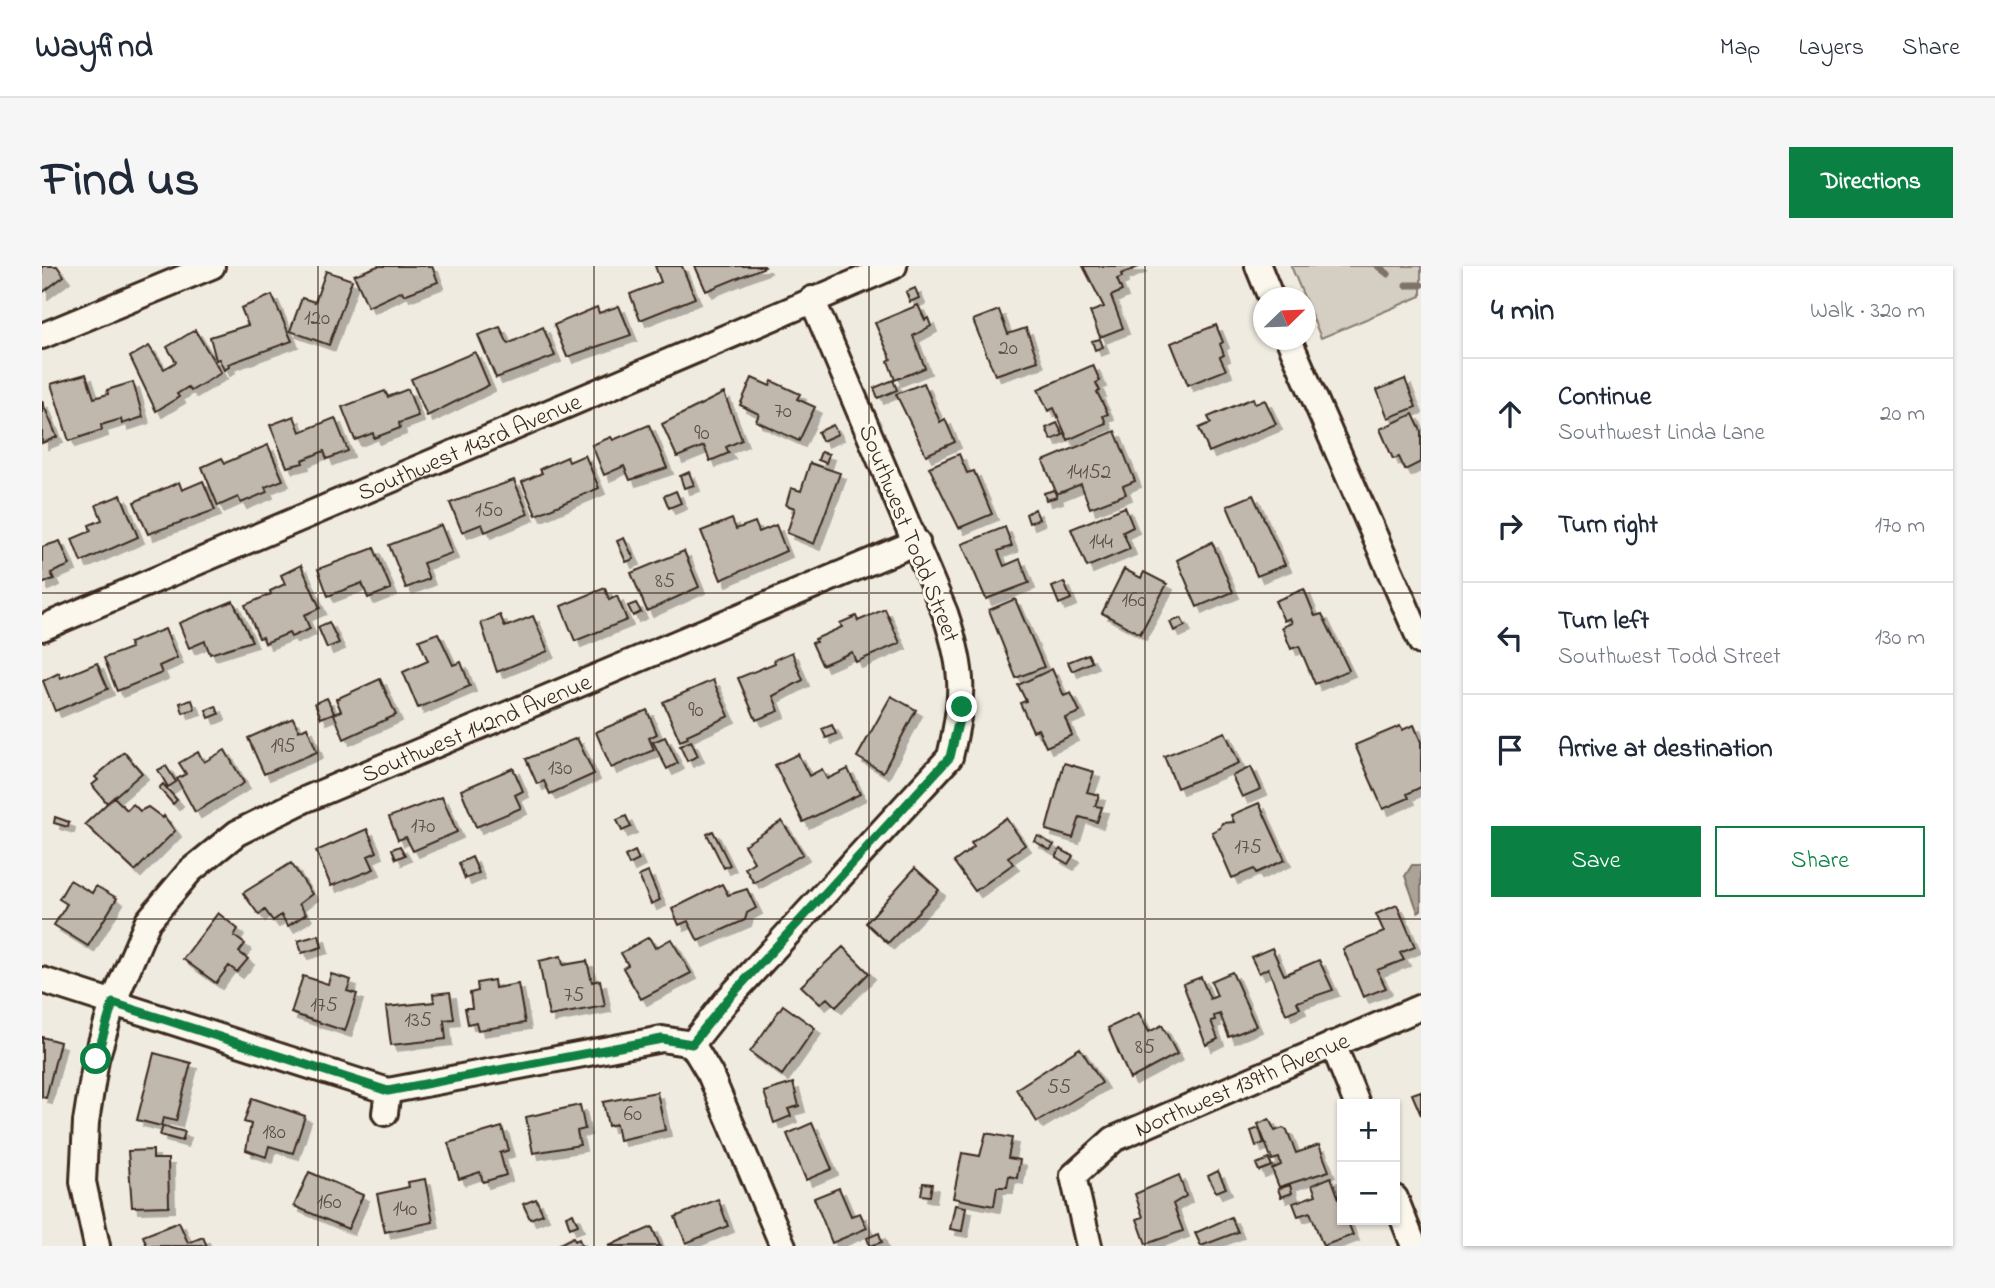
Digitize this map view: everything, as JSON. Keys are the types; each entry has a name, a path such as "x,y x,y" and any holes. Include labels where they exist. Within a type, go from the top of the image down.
{"street":[{"path":"42,336 212,266"},
{"name":"Southwest 143rd Avenue","path":"42,628 894,266"},
{"path":"1258,266 1267,287"},
{"name":"Southwest Todd Street","path":"692,1044 727,1000 950,757 962,707 959,656 917,542 812,299"},
{"path":"1293,350 1421,642"},
{"name":"Southwest 142nd Avenue","path":"97,1246 83,1182 86,1122 96,1059 113,1003 148,921 190,872 237,833 304,800 917,542"},
{"path":"42,980 386,1102 662,1039 692,1044 710,1074 783,1246"},
{"name":"Northwest 139th Avenue","path":"1089,1246 1073,1176 1114,1139 1421,1007"},
{"path":"1333,1044 1355,1099"},
{"path":"1400,1211 1414,1246"}],"shaded area":[{"path":"1291,266 1421,266 1421,296 1321,338 1316,326 1316,287 1300,287"},
{"path":"1412,865 1421,865 1421,910 1418,912 1405,876"}],"building":[{"path":"42,266 57,266 64,276 42,293"},
{"path":"378,266 432,266 438,282 404,295 402,291 368,307 354,275"},
{"path":"655,266 682,266 695,298 640,320 630,294 661,282"},
{"path":"695,266 764,266 765,267 706,291"},
{"path":"1083,266 1141,266 1121,274 1122,277 1117,279 1122,291 1111,296 1123,328 1100,337 1090,312 1104,307"},
{"path":"326,271 352,280 329,345 290,331 302,298 315,302"},
{"path":"915,288 919,298 910,302 906,292"},
{"path":"272,295 292,341 228,364 229,367 224,370 219,359 216,360 210,337 248,325 241,308"},
{"path":"918,305 931,326 913,336 925,368 895,380 888,361 891,359 875,323"},
{"path":"619,306 631,335 567,357 554,325 597,307 599,313"},
{"path":"999,310 1008,334 1026,328 1038,361 995,375 973,320"},
{"path":"1216,325 1223,342 1220,344 1224,355 1220,357 1226,370 1188,385 1171,343"},
{"path":"500,327 508,344 543,327 555,356 496,378 478,335"},
{"path":"195,330 221,373 191,391 188,387 177,394 179,397 156,411 130,357 149,346 164,369 176,362 167,347"},
{"path":"1100,339 1103,347 1095,350 1092,341"},
{"path":"475,352 489,385 427,416 411,379"},
{"path":"1093,365 1100,381 1096,383 1100,391 1097,392 1108,414 1103,416 1106,423 1068,440 1054,408 1048,411 1038,389"},
{"path":"86,374 94,398 108,394 107,390 133,382 143,417 122,424 121,419 101,425 102,430 69,441 51,384"},
{"path":"752,378 770,386 772,381 800,394 797,399 815,407 799,441 756,421 759,414 740,405"},
{"path":"1405,379 1416,407 1388,418 1377,390"},
{"path":"893,380 897,390 878,398 874,388"},
{"path":"924,383 940,422 945,419 955,442 926,455 896,394"},
{"path":"408,389 418,416 399,423 400,428 374,438 373,433 355,440 342,407 385,391 388,397"},
{"path":"724,393 742,440 726,447 729,453 710,461 704,446 677,457 662,424"},
{"path":"1253,398 1255,404 1265,400 1276,424 1209,452 1199,428 1211,423 1208,417"},
{"path":"42,401 57,437 42,443"},
{"path":"1413,414 1421,431 1421,462 1405,470 1399,457 1393,459 1380,429"},
{"path":"294,416 300,432 335,418 348,451 327,459 324,451 302,460 303,463 287,467 270,425"},
{"path":"1057,423 1063,435 1051,440 1046,428"},
{"path":"649,425 667,468 630,480 624,466 604,475 592,445 611,437 613,440"},
{"path":"833,425 838,434 822,441 818,432"},
{"path":"1115,431 1135,481 1123,486 1126,494 1090,508 1081,484 1057,494 1043,461"},
{"path":"268,445 283,480 265,487 267,492 241,503 238,497 218,506 202,467 222,458 225,463"},
{"path":"821,452 829,454 826,463 818,460"},
{"path":"959,454 967,473 974,471 992,514 959,528 929,467"},
{"path":"585,455 599,488 536,515 522,482 542,473 540,469 567,457 569,462"},
{"path":"810,463 840,473 814,544 787,533 795,508 786,505 791,488 801,491"},
{"path":"689,472 694,485 684,488 680,476"},
{"path":"514,480 528,514 485,532 482,524 462,532 450,503"},
{"path":"203,481 215,510 148,534 134,502 179,482 182,490"},
{"path":"1054,490 1057,497 1046,500 1044,493"},
{"path":"676,491 681,503 669,508 664,496"},
{"path":"121,495 138,537 81,562 72,539 91,531 89,525 102,520 96,505"},
{"path":"1253,495 1285,565 1257,576 1227,506"},
{"path":"1125,507 1133,527 1123,532 1130,549 1087,567 1071,529"},
{"path":"1035,509 1039,519 1029,523 1026,514"},
{"path":"732,519 736,529 755,522 759,532 776,525 786,551 721,580 701,531"},
{"path":"441,525 452,553 423,563 429,579 406,588 389,545"},
{"path":"1005,527 1012,546 998,551 1004,566 1020,559 1029,583 986,599 962,544"},
{"path":"624,538 634,559 626,562 617,541"},
{"path":"60,541 70,565 51,573 54,579 42,584 42,547"},
{"path":"1212,542 1233,592 1197,607 1177,560"},
{"path":"374,548 391,589 368,598 362,583 328,596 318,569"},
{"path":"684,551 699,587 647,611 631,573"},
{"path":"301,565 320,608 304,615 310,629 291,637 289,633 265,643 263,637 259,638 245,605 271,594 270,591 285,584 281,575"},
{"path":"1124,569 1141,578 1144,572 1167,584 1140,634 1102,613"},
{"path":"1064,582 1071,599 1059,604 1052,587"},
{"path":"605,588 609,600 617,596 627,620 575,641 561,606"},
{"path":"1304,589 1315,616 1322,614 1349,670 1315,684 1299,646 1291,649 1282,627 1292,623 1290,618 1284,621 1275,601"},
{"path":"1015,599 1044,667 1016,678 989,610"},
{"path":"233,601 252,641 210,654 205,641 189,648 179,623"},
{"path":"636,603 641,612 633,616 628,606"},
{"path":"885,609 900,643 856,662 852,652 822,665 812,643 816,642 815,639 842,627 840,623 856,616 858,621"},
{"path":"500,615 505,627 533,616 548,651 497,672 481,623"},
{"path":"1181,618 1185,626 1174,631 1170,622"},
{"path":"329,622 339,643 327,648 318,627"},
{"path":"165,629 177,658 159,666 162,673 117,691 104,658 131,648 129,643"},
{"path":"438,633 453,665 461,662 470,686 418,708 403,672 428,661 419,640"},
{"path":"792,652 803,680 773,696 779,711 756,720 738,678 775,663 774,660"},
{"path":"1088,654 1092,662 1072,671 1068,662"},
{"path":"97,663 108,689 55,711 43,681 59,673 61,678"},
{"path":"1052,669 1064,696 1071,693 1080,712 1065,718 1072,735 1046,747 1038,729 1033,731 1020,703 1026,701 1018,685"},
{"path":"380,679 396,715 344,739 334,714 341,711 336,699"},
{"path":"713,680 729,716 687,735 688,738 680,741 663,702"},
{"path":"891,696 916,710 883,772 857,757"},
{"path":"327,698 334,713 321,718 315,703"},
{"path":"192,700 195,709 183,713 180,703"},
{"path":"216,706 219,714 209,718 206,710"},
{"path":"647,710 657,734 649,738 654,750 611,768 596,732"},
{"path":"293,718 299,731 307,727 317,752 264,774 248,738"},
{"path":"832,725 836,734 826,738 822,729"},
{"path":"1414,725 1421,742 1421,787 1407,794 1409,798 1383,809 1355,745 1400,726 1402,730"},
{"path":"1225,732 1239,763 1177,788 1164,756"},
{"path":"665,737 678,763 667,769 653,742"},
{"path":"577,738 594,774 550,794 544,781 537,784 526,759"},
{"path":"691,741 698,756 687,761 680,746"},
{"path":"225,750 244,783 195,812 177,779 186,774 179,763 198,752 204,762"},
{"path":"124,752 142,773 107,803 92,785 98,780 95,777"},
{"path":"798,754 809,776 822,769 827,779 848,769 860,794 803,822 775,765"},
{"path":"1064,763 1094,772 1087,792 1099,795 1095,806 1102,807 1097,822 1080,817 1073,838 1046,830"},
{"path":"166,766 176,782 168,787 158,770"},
{"path":"1251,767 1261,789 1242,797 1232,776"},
{"path":"513,768 523,791 515,795 521,808 476,827 461,790"},
{"path":"163,784 177,800 173,804 159,788"},
{"path":"114,797 127,810 133,804 140,811 148,807 163,818 164,816 175,831 135,871 85,824"},
{"path":"442,797 457,832 413,851 406,837 398,840 389,817"},
{"path":"1259,803 1285,860 1256,873 1254,869 1232,878 1212,832 1220,828 1222,823 1234,822 1231,815"},
{"path":"626,816 631,827 622,831 617,820"},
{"path":"55,817 69,822 68,827 54,823"},
{"path":"1006,818 1025,845 1008,857 1013,864 975,891 954,862 974,847 971,843"},
{"path":"782,821 803,854 754,883 745,868 754,862 744,845"},
{"path":"367,829 377,852 368,856 374,869 331,886 316,851"},
{"path":"713,831 730,865 724,868 707,834"},
{"path":"1038,836 1054,845 1050,850 1034,841"},
{"path":"400,846 405,855 396,859 392,849"},
{"path":"1060,849 1073,856 1068,864 1056,857"},
{"path":"635,851 639,860 629,865 625,856"},
{"path":"472,857 479,873 465,879 459,863"},
{"path":"291,863 312,894 299,904 306,914 288,926 281,915 273,921 265,910 259,915 243,893"},
{"path":"915,868 939,890 888,943 866,923"},
{"path":"648,872 660,900 651,904 639,876"},
{"path":"70,880 92,893 96,886 117,898 88,946 54,925 67,904 59,899"},
{"path":"722,884 728,895 747,889 756,908 747,913 745,920 698,941 688,921 679,925 672,909"},
{"path":"1397,905 1415,947 1400,953 1404,960 1377,970 1386,988 1363,997 1343,949 1384,932 1376,914"},
{"path":"218,913 238,929 234,936 245,944 239,952 248,959 237,972 229,966 216,983 183,959"},
{"path":"319,935 322,947 302,953 298,941"},
{"path":"649,937 655,948 671,939 691,973 641,999 623,968 628,965 621,953"},
{"path":"843,947 869,973 836,1007 827,998 820,1004 801,986"},
{"path":"1272,948 1284,975 1319,960 1333,990 1297,1002 1300,1008 1286,1014 1268,968 1259,973 1251,957"},
{"path":"561,956 563,965 587,961 592,982 600,980 605,1006 549,1016 539,961"},
{"path":"1232,972 1256,1026 1229,1037 1220,1014 1214,1016 1215,1020 1211,1021 1218,1039 1206,1045 1183,984 1201,977 1210,999 1217,996 1211,981"},
{"path":"331,974 351,980 347,991 357,994 345,1031 291,1013 303,976 328,984"},
{"path":"494,980 495,988 518,984 525,1023 478,1030 476,1022 468,1024 465,1008 472,1008 470,993 478,991 477,983"},
{"path":"450,992 454,1019 444,1020 446,1039 391,1045 386,1007 434,1002 433,994"},
{"path":"783,1005 815,1028 782,1075 750,1052"},
{"path":"1139,1013 1149,1032 1162,1025 1177,1054 1130,1079 1108,1028"},
{"path":"42,1037 60,1042 46,1098 42,1097"},
{"path":"1080,1048 1102,1083 1037,1122 1016,1089"},
{"path":"154,1053 191,1063 176,1121 163,1118 161,1126 137,1120"},
{"path":"793,1083 799,1106 788,1109 791,1116 774,1123 764,1092"},
{"path":"1421,1091 1421,1115 1412,1094"},
{"path":"657,1092 665,1130 619,1140 616,1124 608,1126 603,1102"},
{"path":"252,1098 305,1116 293,1153 269,1146 266,1157 246,1150 251,1124 244,1122"},
{"path":"580,1105 585,1129 577,1131 580,1145 533,1153 526,1117"},
{"path":"1269,1119 1275,1131 1283,1128 1287,1130 1296,1153 1319,1145 1329,1171 1279,1187 1272,1169 1281,1165 1279,1158 1272,1160 1258,1124"},
{"path":"812,1123 832,1169 806,1180 787,1134"},
{"path":"163,1126 185,1132 182,1141 160,1135"},
{"path":"502,1127 509,1150 500,1153 506,1175 483,1182 480,1172 459,1179 448,1143"},
{"path":"1259,1128 1264,1143 1256,1146 1251,1131"},
{"path":"986,1133 1012,1138 1008,1158 1020,1160 1017,1178 1009,1176 1007,1187 997,1187 994,1206 953,1198 962,1153 980,1156"},
{"path":"153,1150 153,1159 168,1159 169,1206 132,1207 128,1151"},
{"path":"1269,1159 1272,1166 1259,1171 1256,1164"},
{"path":"1218,1171 1226,1188 1216,1192 1208,1176"},
{"path":"309,1172 363,1195 348,1229 294,1206"},
{"path":"1179,1175 1186,1196 1173,1204 1183,1231 1146,1244 1137,1219 1143,1217 1135,1194"},
{"path":"1331,1177 1337,1193 1337,1225 1349,1225 1353,1235 1323,1246 1310,1212 1298,1216 1293,1203 1316,1195 1312,1185"},
{"path":"425,1179 433,1222 385,1232 377,1194 409,1187 408,1182"},
{"path":"923,1183 932,1184 930,1196 921,1195"},
{"path":"1290,1185 1292,1193 1281,1197 1278,1189"},
{"path":"839,1188 851,1216 860,1213 867,1228 832,1243 814,1198"},
{"path":"536,1199 543,1214 530,1219 523,1204"},
{"path":"718,1199 728,1226 686,1243 675,1217"},
{"path":"955,1205 966,1207 962,1231 950,1229"},
{"path":"573,1213 578,1225 570,1228 566,1216"},
{"path":"1231,1217 1238,1232 1201,1246 1195,1233"},
{"path":"179,1222 188,1243 203,1237 207,1246 147,1246 143,1236"},
{"path":"652,1227 660,1246 608,1246"},
{"path":"879,1233 882,1242 870,1246 867,1238"},
{"path":"573,1237 575,1241 579,1239 582,1246 556,1246"}],"waterway":[{"path":"1378,266 1388,274"},
{"path":"1406,285 1421,285"}],"route":[{"path":"96,1059 113,1003 388,1091 662,1039 682,1040 692,1044 727,1000 950,757 962,707"}]}
